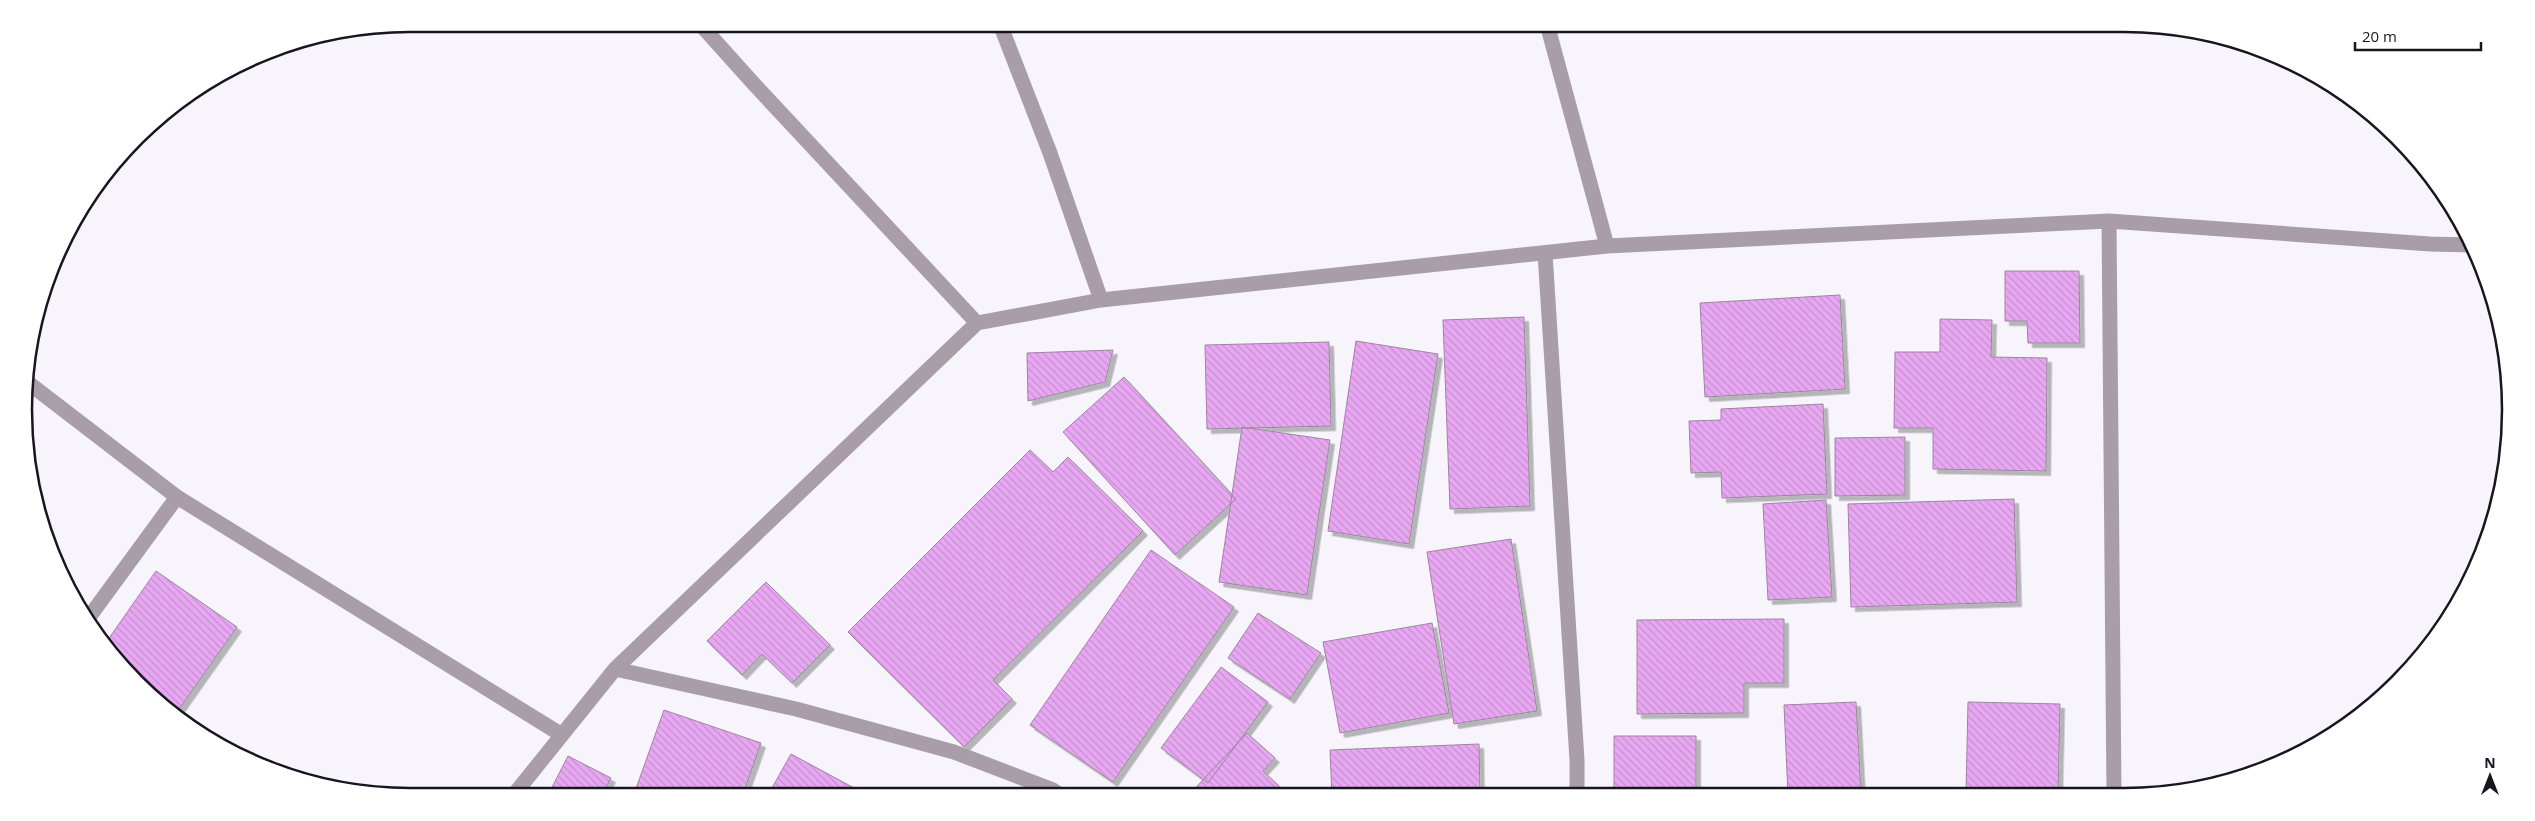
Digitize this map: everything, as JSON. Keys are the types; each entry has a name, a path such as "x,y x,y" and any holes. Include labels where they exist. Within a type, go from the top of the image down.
{"street":[{"path":"707,32 977,323"},
{"path":"1003,32 1050,153 1101,300"},
{"path":"1549,32 1607,246"},
{"path":"2109,220 2114,788"},
{"path":"519,788 615,670 977,323 1101,300 1607,246 2109,220 2430,244 2464,244"},
{"path":"1545,253 1577,760 1577,788"},
{"path":"33,386 177,497 562,735"},
{"path":"92,614 177,497"},
{"path":"615,670 796,708 954,752 1048,788"}],"building":[{"path":"2005,271 2079,271 2080,343 2028,343 2027,321 2005,321"},
{"path":"1840,295 1845,389 1705,397 1700,303"},
{"path":"1524,317 1530,506 1450,509 1443,320"},
{"path":"1940,319 1992,320 1991,357 2047,358 2046,471 1933,469 1933,428 1894,428 1895,352 1940,352"},
{"path":"1356,341 1438,354 1409,544 1328,531"},
{"path":"1329,342 1331,426 1207,429 1205,345"},
{"path":"1113,350 1105,382 1028,401 1027,353"},
{"path":"1124,377 1236,499 1175,555 1063,432"},
{"path":"1823,404 1827,494 1722,498 1721,472 1691,473 1689,421 1721,420 1721,409"},
{"path":"1242,427 1330,440 1307,595 1219,582"},
{"path":"1905,437 1905,495 1835,496 1835,438"},
{"path":"1030,450 1053,472 1068,457 1143,531 993,680 1012,699 964,747 848,632"},
{"path":"2014,499 2017,602 1851,607 1848,504"},
{"path":"1826,500 1832,597 1768,600 1763,504"},
{"path":"1511,539 1537,711 1454,724 1427,552"},
{"path":"1151,550 1234,607 1113,782 1030,725"},
{"path":"156,571 237,627 179,709 143,678 109,638"},
{"path":"766,582 830,645 792,683 762,654 742,675 707,641"},
{"path":"1258,613 1321,653 1290,699 1228,658"},
{"path":"1784,619 1784,683 1744,683 1744,713 1637,714 1637,620"},
{"path":"1432,623 1449,713 1340,733 1323,642"},
{"path":"1221,667 1268,702 1208,783 1161,748"},
{"path":"1856,702 1861,788 1788,788 1784,705"},
{"path":"1968,702 2060,704 2058,788 1966,788"},
{"path":"664,710 761,743 745,788 636,788"},
{"path":"1247,733 1275,758 1263,771 1279,786 1277,788 1195,788"},
{"path":"1614,736 1696,736 1696,788 1614,788"},
{"path":"1479,744 1480,788 1332,788 1330,750"},
{"path":"791,754 854,788 772,788"},
{"path":"568,756 611,778 606,788 552,788"}]}
